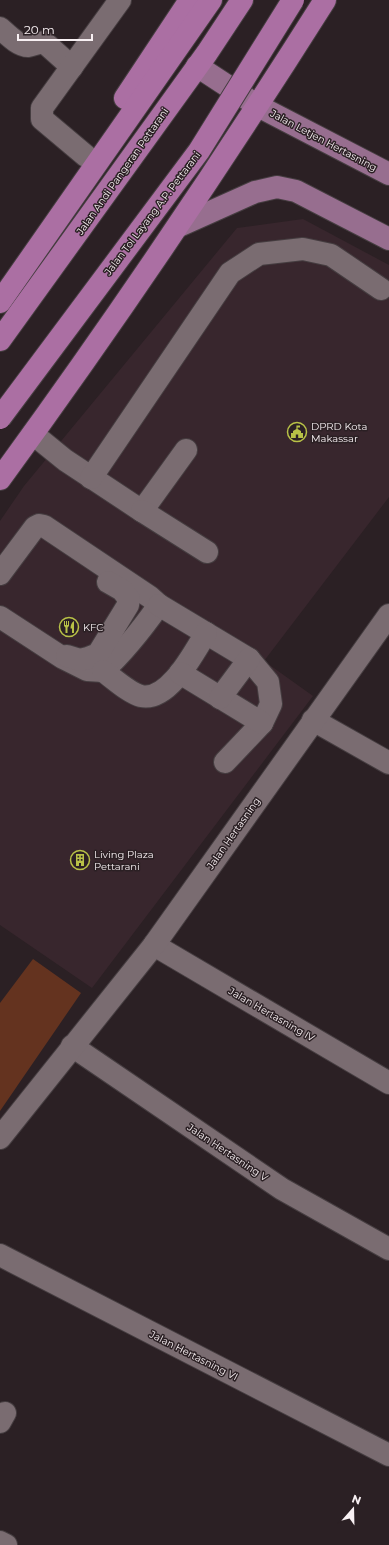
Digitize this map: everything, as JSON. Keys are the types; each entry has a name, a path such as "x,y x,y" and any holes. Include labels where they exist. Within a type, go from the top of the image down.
{"highway":[{"path":"0,281 86,156 190,0"},
{"path":"0,302 211,0"},
{"name":"Jalan Andi Pangeran Pettarani","path":"0,340 197,66 242,0"},
{"name":"Jalan Tol Layang A.P. Pettarani","path":"0,418 199,151 293,0"},
{"path":"0,479 178,226 258,106 325,0"}],"main road":[{"name":"Jalan Letjen Hertasning","path":"197,66 258,106 389,174"},
{"path":"178,226 255,192 277,187 296,191 389,239"}],"street":[{"path":"86,156 40,116 42,108 120,0"},
{"path":"0,28 23,46 30,46 36,43 44,42 72,67"},
{"path":"91,478 230,273 260,254 303,248 331,255 381,289"},
{"path":"33,434 91,478 207,552"},
{"path":"142,511 186,450"},
{"path":"0,574 35,527 39,525 44,526 150,597 159,605 249,659 268,682 271,704 262,723 225,762"},
{"path":"0,616 13,619 65,656 80,660 98,654 128,606 129,599 122,590 63,554 55,546 50,530"},
{"path":"103,671 114,661 141,630 159,605"},
{"name":"Jalan Hertasning","path":"0,1138 154,945 389,615"},
{"path":"0,616 63,658 87,670 103,671 140,696 152,697 164,691 180,673 206,633"},
{"path":"220,698 249,659"},
{"path":"180,673 262,723"},
{"path":"313,720 389,763"},
{"name":"Jalan Hertasning IV","path":"154,945 389,1083"},
{"name":"Jalan Hertasning V","path":"72,1046 282,1189 389,1249"},
{"name":"Jalan Hertasning VI","path":"0,1255 389,1455"},
{"path":"0,1542 6,1545"}],"shaded area":[{"path":"303,219 389,265 389,497 264,661 313,696 92,988 0,925 0,521 24,486 237,228"},
{"path":"33,959 81,993 0,1111 0,1003"}],"place":[{"name":"DPRD Kota Makassar","path":"297,432"},
{"name":"KFC","path":"69,627"},
{"name":"Living Plaza Pettarani","path":"80,860"}]}
